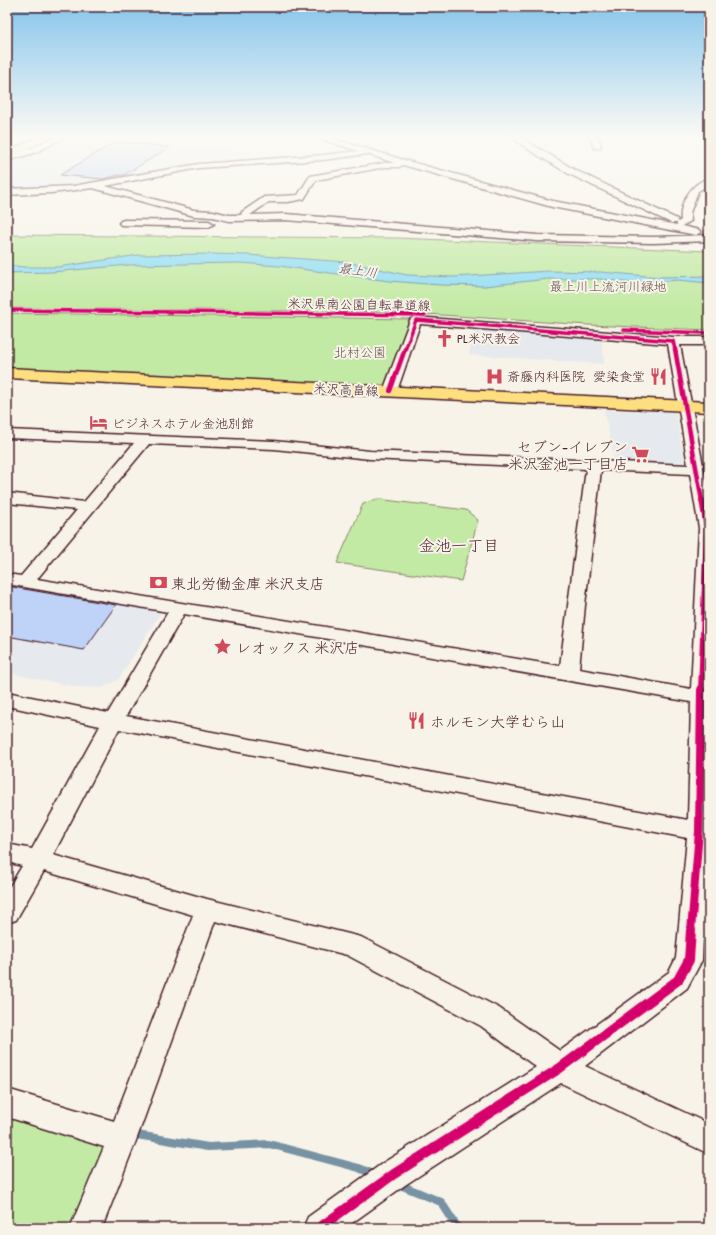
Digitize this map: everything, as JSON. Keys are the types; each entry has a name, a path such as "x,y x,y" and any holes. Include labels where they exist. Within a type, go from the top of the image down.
{"main road":[{"name":"米沢高畠線","path":"7,373 709,407"}],"street":[{"path":"126,195 158,202 194,213 213,214 229,218 286,217 537,238 654,240 709,238"},
{"path":"246,217 245,214 267,199 288,199 301,197 302,195"},
{"path":"518,195 552,204 683,227 709,234"},
{"path":"619,195 683,227"},
{"path":"683,227 686,221 685,213 692,195"},
{"path":"124,223 227,225 229,218"},
{"path":"390,391 416,320 588,332 673,341 709,341"},
{"path":"319,1228 394,1174 560,1068 678,980 689,960 700,928 704,832 704,691 707,528 700,462 684,406 673,341"},
{"path":"7,434 144,441 274,445 370,455 594,466 700,462"},
{"path":"25,582 144,441"},
{"path":"569,674 576,604 594,466"},
{"path":"7,498 88,507"},
{"path":"7,579 569,674 704,691"},
{"path":"7,913 38,860 113,721 178,609"},
{"path":"7,699 113,721 704,832"},
{"path":"7,853 38,860 207,909 352,945 490,1017 560,1068 709,1139"},
{"path":"86,1228 122,1138 207,909"},
{"path":"7,1103 122,1138"}],"shaded area":[{"path":"474,327 601,337 604,364 469,355"},
{"path":"604,410 676,412 685,465 615,461"},
{"path":"7,582 163,609 118,680 101,688 78,687 7,673"}],"green space":[{"name":"最上川上流河川緑地","path":"7,235 397,238 709,251 709,330 588,325 397,312 7,308"},
{"name":"北村公園","path":"7,313 410,319 384,386 7,369"},
{"path":"377,499 466,510 478,520 461,581 337,563 363,504"},
{"path":"7,1114 110,1142 74,1228 7,1228"}],"water":[{"name":"最上川","path":"212,254 347,262 407,275 454,277 549,271 600,272 660,277 709,276 709,283 677,280 638,284 600,279 548,279 485,286 440,285 389,281 279,266 240,263 129,265 52,272 7,273 7,265 24,267 58,267 139,255"}],"building":[{"path":"7,586 116,605 84,650 7,636"}],"waterway":[{"path":"131,1134 208,1147 269,1144 359,1168 375,1175"},
{"path":"398,1184 441,1202 458,1228"}],"cycle path":[{"name":"米沢県南公園自転車道線","path":"7,310 425,315"},
{"name":"米沢県南公園自転車道線","path":"319,1228 394,1174 560,1068 678,980 689,960 699,831 701,687 707,528 673,341 416,320 390,391"},
{"path":"624,330 709,333"}],"place":[{"name":"PL米沢教会","path":"444,338"},
{"name":"斎藤内科医院","path":"494,376"},
{"name":"愛染食堂","path":"658,376"},
{"name":"ビジネスホテル金池別館","path":"99,423"},
{"name":"セブン-イレブン 米沢金池一丁目店","path":"641,455"},
{"name":"東北労働金庫 米沢支店","path":"158,583"},
{"name":"レオックス 米沢店","path":"223,647"},
{"name":"ホルモン大学むら山","path":"417,721"}],"district":[{"name":"金池一丁目","path":"459,545"}]}
